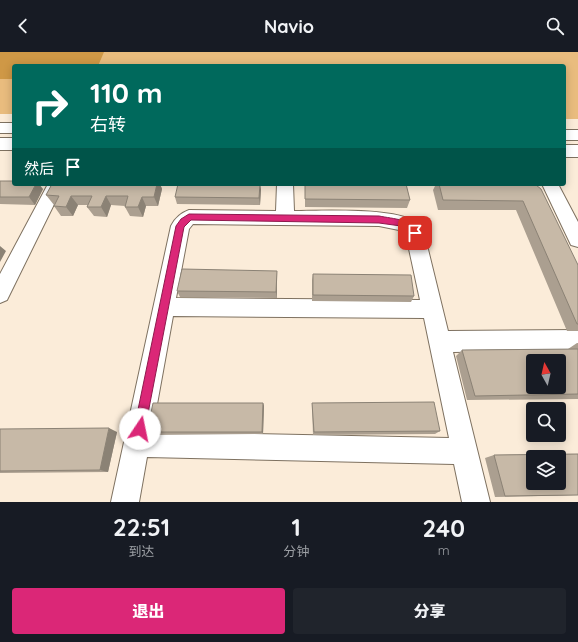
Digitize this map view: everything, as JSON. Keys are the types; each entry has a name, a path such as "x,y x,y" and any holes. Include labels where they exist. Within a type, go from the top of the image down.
{"highway":[{"path":"0,128 12,128"},
{"path":"566,135 578,135"},
{"path":"0,144 12,144"},
{"path":"566,151 578,151"}],"street":[{"path":"0,294 55,186"},
{"path":"285,186 285,217"},
{"path":"551,186 578,240"},
{"path":"125,502 180,226 189,217 379,219 403,224 410,228 415,233 476,502"},
{"path":"164,307 432,309"},
{"path":"440,342 578,340"},
{"path":"137,444 464,451"}],"shaded area":[{"path":"0,52 578,52 578,119 566,119 566,64 12,64 12,114 0,114"},
{"path":"0,52 104,52 99,64 12,64 12,79 0,79"}],"building":[{"path":"0,181 12,181 12,186 35,186 29,197 0,197"},
{"path":"51,186 157,186 154,197 142,197 138,207 125,207 128,196 106,196 101,207 87,207 92,196 71,196 66,207 54,206 59,196 46,195"},
{"path":"178,186 260,186 259,198 175,197"},
{"path":"305,186 406,186 410,200 305,199"},
{"path":"440,186 537,186 541,189 578,265 578,324 523,201 443,200"},
{"path":"182,269 277,271 276,292 177,291"},
{"path":"313,274 411,275 414,296 313,295"},
{"path":"578,349 578,394 475,396 462,350"},
{"path":"434,402 440,431 314,432 312,403"},
{"path":"153,403 263,403 262,432 147,432"},
{"path":"109,428 100,470 0,471 0,429"},
{"path":"566,454 578,454 578,495 505,496 494,455 526,455 526,490 566,490"}],"route":[{"path":"140,429 180,226 189,217 379,219 403,224 415,233"}]}
